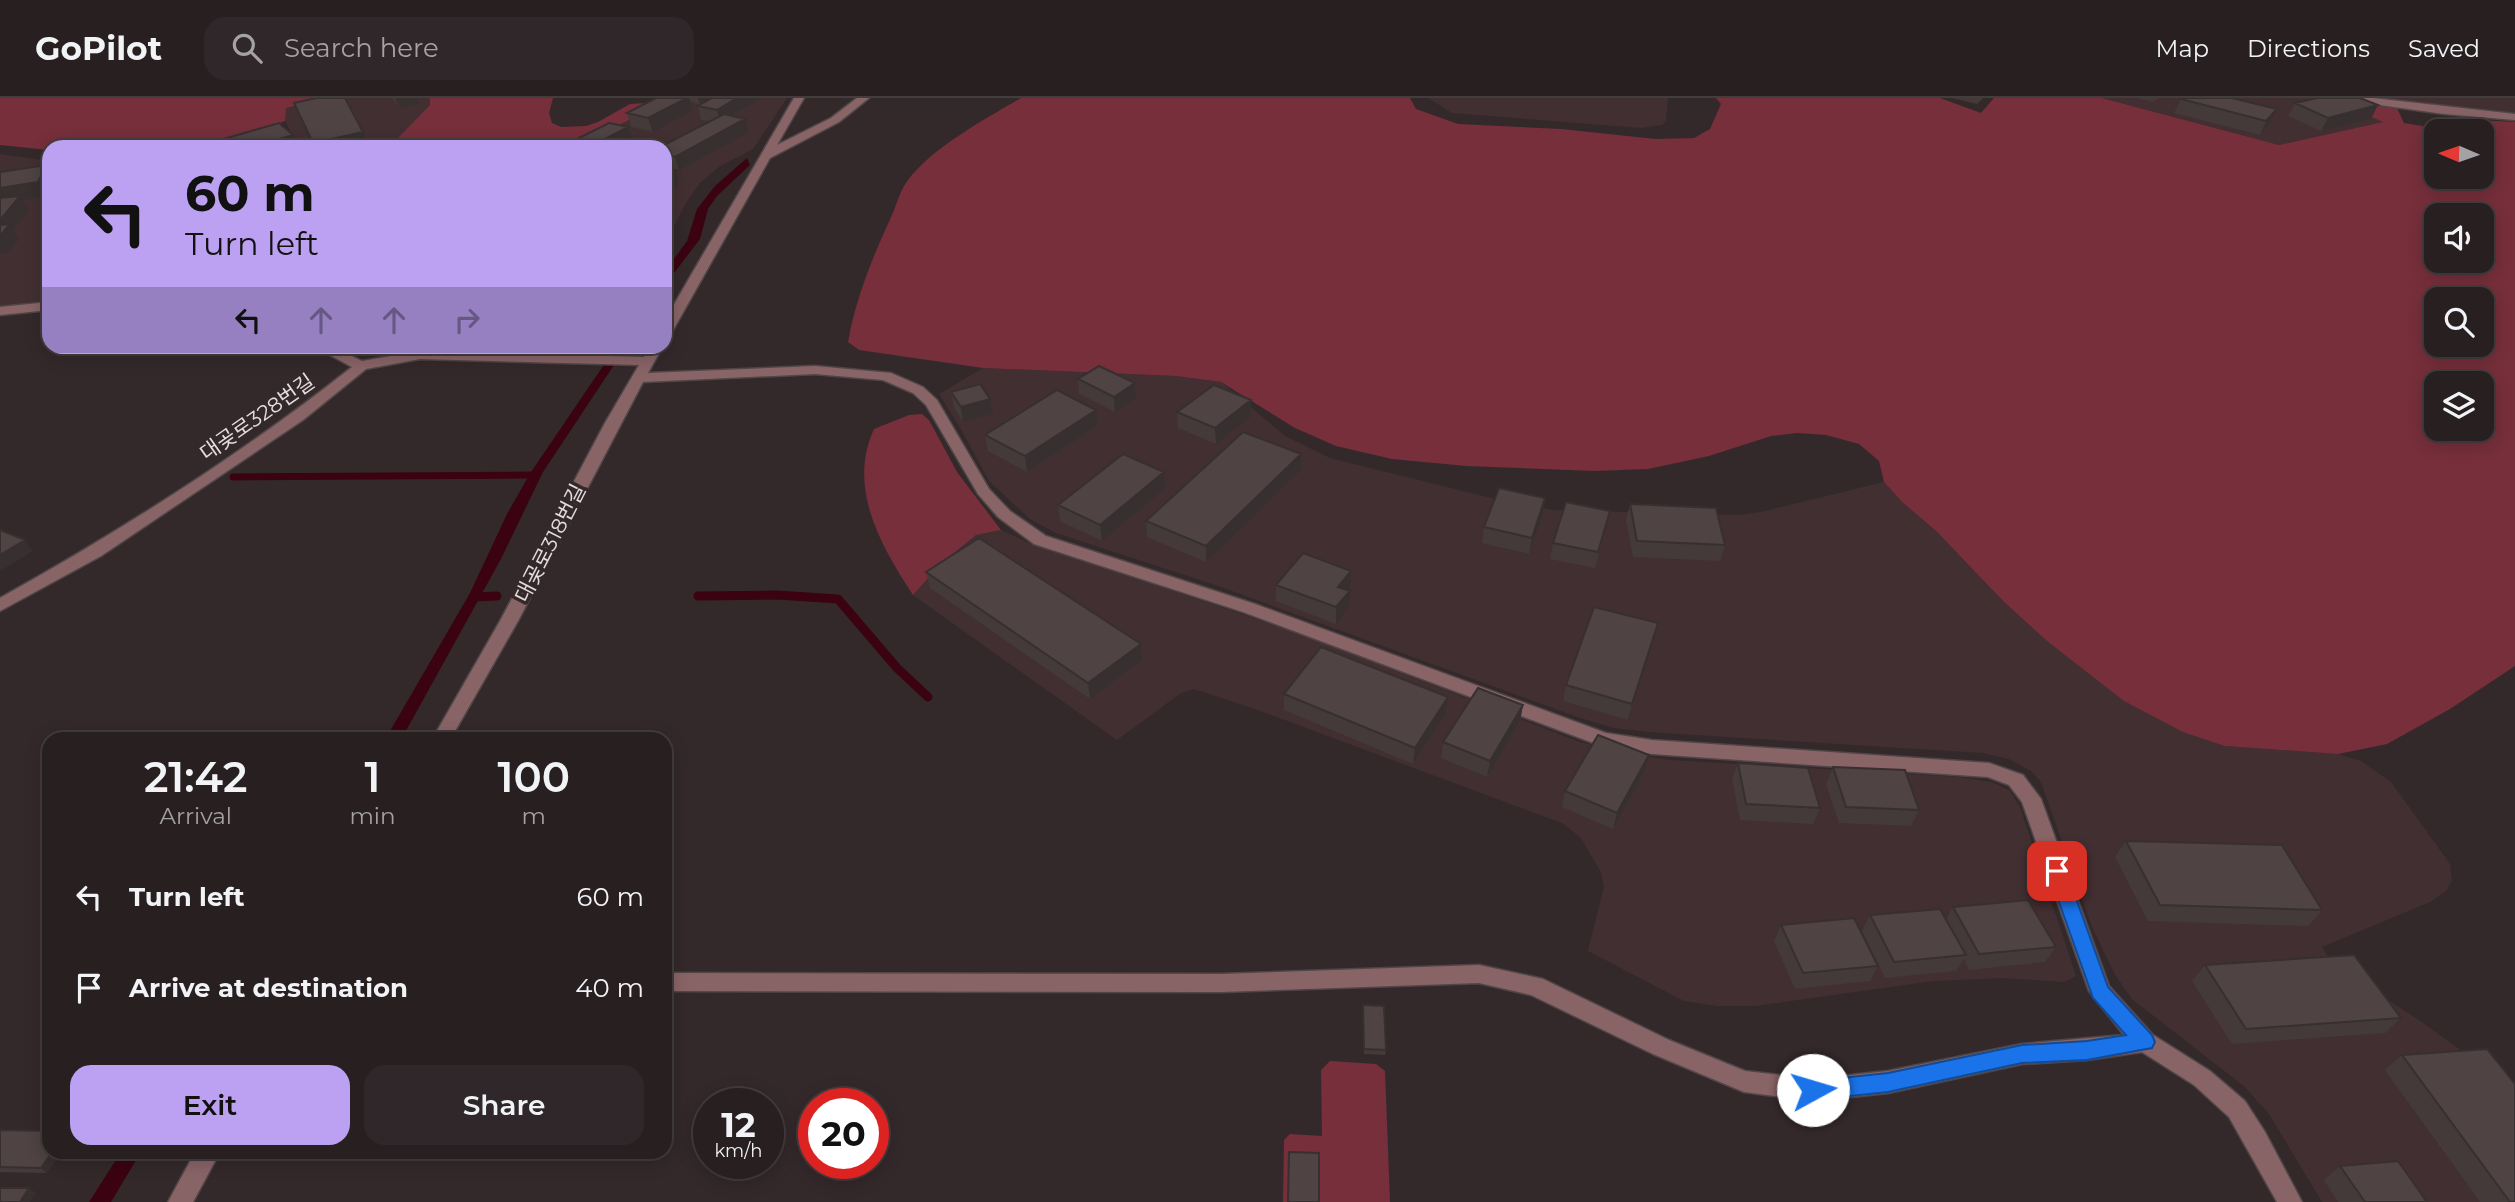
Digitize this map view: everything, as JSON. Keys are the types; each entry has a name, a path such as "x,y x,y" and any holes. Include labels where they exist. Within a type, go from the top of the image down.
{"street":[{"path":"672,320 799,98"},
{"path":"764,157 835,120 864,98"},
{"path":"2351,98 2444,111 2515,117"},
{"path":"0,312 42,307"},
{"path":"336,354 361,366"},
{"name":"대곶로328번길","path":"0,605 118,537 298,417 361,366 380,360 420,355 629,361 653,354"},
{"name":"대곶로318번길","path":"445,732 509,621 612,423 653,354"},
{"path":"639,378 815,370 886,376 918,390 932,403 983,491 1004,514 1040,540 1249,608 1604,740 1652,747 1989,770 2016,780 2031,799 2100,991 2145,1042 2202,1078 2237,1109 2258,1140 2290,1202"},
{"path":"672,982 1221,983 1479,974 1535,986 1661,1047 1744,1081 1813,1090 1888,1082 2022,1054 2087,1050 2145,1042"},
{"path":"180,1202 204,1159"}],"shaded area":[{"path":"0,98 328,98 286,108 285,121 234,140 42,140 42,149 0,145"},
{"path":"328,98 430,98 431,105 396,140 266,140 291,133 285,121 285,108"},
{"path":"430,98 553,98 549,113 552,123 561,127 586,126 598,122 630,104 664,102 591,140 396,140 430,105"},
{"path":"672,98 787,98 753,149 720,166 699,184 672,230 672,140 591,140"},
{"path":"1021,98 1410,98 1416,109 1458,124 1561,129 1656,139 1694,138 1710,129 1721,104 1716,98 1940,98 1981,113 1994,98 2102,98 2279,145 2383,122 2327,98 2397,108 2404,123 2424,126 2424,189 2494,189 2494,121 2515,122 2515,666 2450,709 2387,744 2338,754 2225,746 2183,732 2124,701 2047,641 2004,602 1936,531 1902,502 1884,482 1879,461 1859,444 1826,435 1797,433 1771,436 1709,456 1648,469 1594,471 1466,466 1392,459 1336,446 1295,428 1221,382 1176,376 983,368 859,350 848,342 860,293 905,184 931,156 976,124"},
{"path":"1428,98 1668,98 1666,121 1662,125 1641,128 1452,113"},
{"path":"2102,98 2327,98 2384,122 2279,145"},
{"path":"2367,98 2515,98 2515,115"},
{"path":"0,154 42,160 42,311 0,315"},
{"path":"747,158 750,165 717,196 708,209 700,239 672,276 672,261 687,241 697,209 715,186"},
{"path":"611,354 621,354 543,472 501,559 405,732 389,732 470,593 507,514 531,472"},
{"path":"983,368 1176,376 1221,382 1285,436 1330,458 1511,503 1554,510 1738,515 1761,512 1884,482 1902,502 1936,531 2004,602 2047,641 2225,746 2338,754 2361,761 2391,782 2450,864 2452,880 2446,891 2430,902 2322,947 2332,963 2498,1077 2515,1202 2322,1202 2269,1114 2245,1087 2132,999 2115,975 2092,927 2041,782 2031,771 2009,759 1983,753 1614,728 1218,586 1056,533 1030,519 989,481 939,394"},
{"path":"922,414 929,420 957,472 1001,530 976,535 943,562 913,595 879,536 866,495 864,473 874,429 909,415"},
{"path":"1001,530 1027,542 1303,635 1580,742 1627,754 1671,760 1959,777 1992,782 2010,791 2020,807 2076,976 2064,982 2004,978 1933,981 1755,1006 1718,1006 1684,1001 1588,951 1604,887 1601,872 1580,837 1562,823 1194,689 1181,693 1117,740 913,595 943,562 976,535"},
{"path":"1330,1061 1376,1064 1385,1071 1390,1202 1283,1202 1284,1140 1290,1134 1322,1136 1321,1070"},
{"path":"117,1159 137,1159 111,1202 89,1202"}],"building":[{"path":"316,98 345,98 363,132 327,140 312,140 294,103"},
{"path":"656,98 687,98 648,118 627,113"},
{"path":"712,98 737,98 717,110 698,106"},
{"path":"2182,98 2232,98 2277,109 2266,121"},
{"path":"2317,98 2360,98 2378,105 2328,118 2295,103"},
{"path":"724,114 745,119 675,157 672,156 672,141"},
{"path":"279,123 293,135 276,140 220,140"},
{"path":"609,123 628,127 603,140 575,140"},
{"path":"42,166 38,182 0,188 0,172"},
{"path":"20,196 0,220 0,198"},
{"path":"10,224 0,236 0,225"},
{"path":"1099,366 1135,383 1114,397 1078,379"},
{"path":"980,384 990,399 961,407 951,392"},
{"path":"1214,385 1251,400 1215,428 1177,412"},
{"path":"1057,390 1096,410 1025,456 985,435"},
{"path":"1243,432 1301,454 1206,546 1146,521"},
{"path":"1123,454 1164,472 1100,525 1058,505"},
{"path":"1499,488 1545,498 1532,538 1484,527"},
{"path":"1566,502 1610,511 1598,552 1553,543"},
{"path":"1630,504 1716,508 1725,545 1637,541"},
{"path":"0,530 25,540 0,555"},
{"path":"979,538 1141,644 1088,683 926,572"},
{"path":"1303,553 1351,571 1338,587 1350,591 1336,607 1276,585"},
{"path":"1594,607 1658,623 1632,704 1566,685"},
{"path":"1321,647 1448,697 1415,748 1284,694"},
{"path":"1478,688 1523,705 1490,761 1443,742"},
{"path":"1598,735 1649,755 1617,813 1565,791"},
{"path":"1738,763 1808,768 1820,808 1746,804"},
{"path":"1833,767 1905,770 1919,810 1846,807"},
{"path":"2126,841 2282,845 2322,910 2160,905"},
{"path":"2028,900 2056,947 1979,954 1953,907"},
{"path":"1940,909 1966,955 1894,962 1870,915"},
{"path":"1854,918 1878,966 1803,973 1781,925"},
{"path":"2354,955 2401,1018 2246,1029 2205,965"},
{"path":"1363,1005 1384,1006 1386,1050 1364,1049"},
{"path":"2487,1049 2515,1084 2515,1202 2510,1202 2402,1055"},
{"path":"0,1130 42,1131 42,1159 47,1159 41,1168 0,1167"},
{"path":"1289,1152 1319,1153 1319,1202 1288,1202"},
{"path":"2398,1161 2427,1202 2365,1202 2340,1166"},
{"path":"0,1188 29,1188 20,1202 0,1202"}],"waterway":[{"path":"233,477 534,475"},
{"path":"698,596 777,595 838,599 897,668 928,697"},
{"path":"474,597 497,596"}],"route":[{"path":"1813,1090 1888,1082 2022,1054 2087,1050 2145,1042 2100,991 2057,871"}]}
